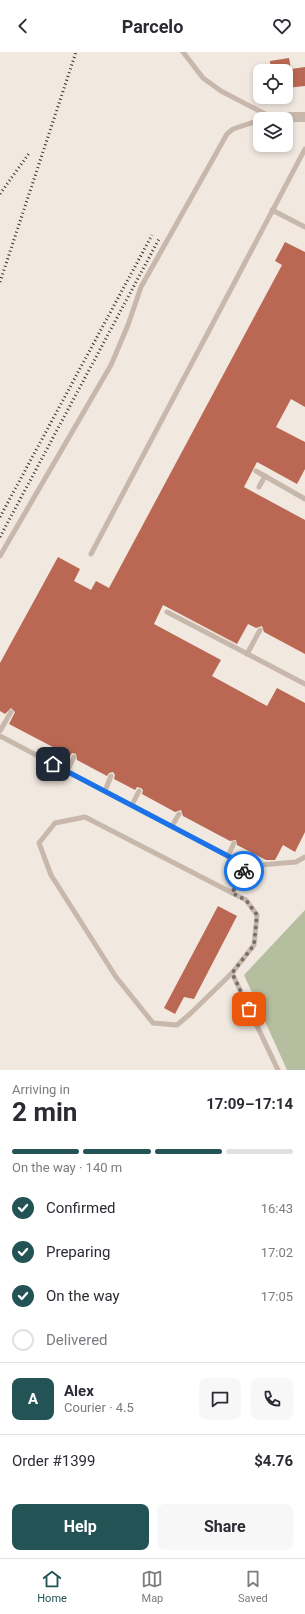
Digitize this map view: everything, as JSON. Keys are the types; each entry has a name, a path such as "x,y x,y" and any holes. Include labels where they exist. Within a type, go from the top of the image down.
{"street":[{"path":"293,117 305,117"}],"lane":[{"path":"183,52 203,78 221,91 257,112"},
{"path":"0,556 111,365 128,325 140,287 227,134 232,129 253,122"},
{"path":"91,554 305,149"},
{"path":"272,210 305,227"},
{"path":"256,471 305,499"},
{"path":"259,487 265,476"},
{"path":"167,612 304,682"},
{"path":"247,654 260,630"},
{"path":"0,731 10,712"},
{"path":"0,736 247,866 296,862 305,857"},
{"path":"67,771 74,757"},
{"path":"104,791 111,776"},
{"path":"132,805 139,791"},
{"path":"172,826 180,814"},
{"path":"85,817 246,900 257,915 254,945 232,973 177,1025 153,1023 116,977 51,875 39,842 55,823 85,817"},
{"path":"228,856 234,843"},
{"path":"232,893 247,866"},
{"path":"232,973 278,1070"}],"green space":[{"path":"305,910 305,1070 287,1070 244,975"}],"building":[{"path":"289,58 290,64 270,64 270,61"},
{"path":"305,67 305,86 293,87 293,69"},
{"path":"285,242 305,252 305,407 291,399 276,427 305,442 305,469 297,484 257,462 244,487 305,520 305,654 264,632 262,626 256,628 248,624 237,644 163,605 154,624 221,660 212,676 267,706 277,688 305,703 305,832 295,852 283,845 275,860 266,860 237,845 236,840 230,841 183,816 181,810 175,812 142,794 143,790 141,788 137,787 135,790 114,779 115,775 113,772 109,773 107,776 77,760 76,754 72,753 70,756 9,724 15,712 11,708 5,714 0,711 0,663 58,557 80,569 74,581 91,590 96,581 109,588 282,265 275,261"},
{"path":"218,906 237,916 194,999 184,997 175,1014 164,1008"}],"railway":[{"path":"0,282 76,52"},
{"path":"0,194 30,152"},
{"path":"0,517 152,235"},
{"path":"0,537 159,239"}],"way so far":[{"path":"244,871 232,893 246,900 257,915 254,945 232,973 249,1009"}],"route":[{"path":"53,764 247,866 244,871"}]}
